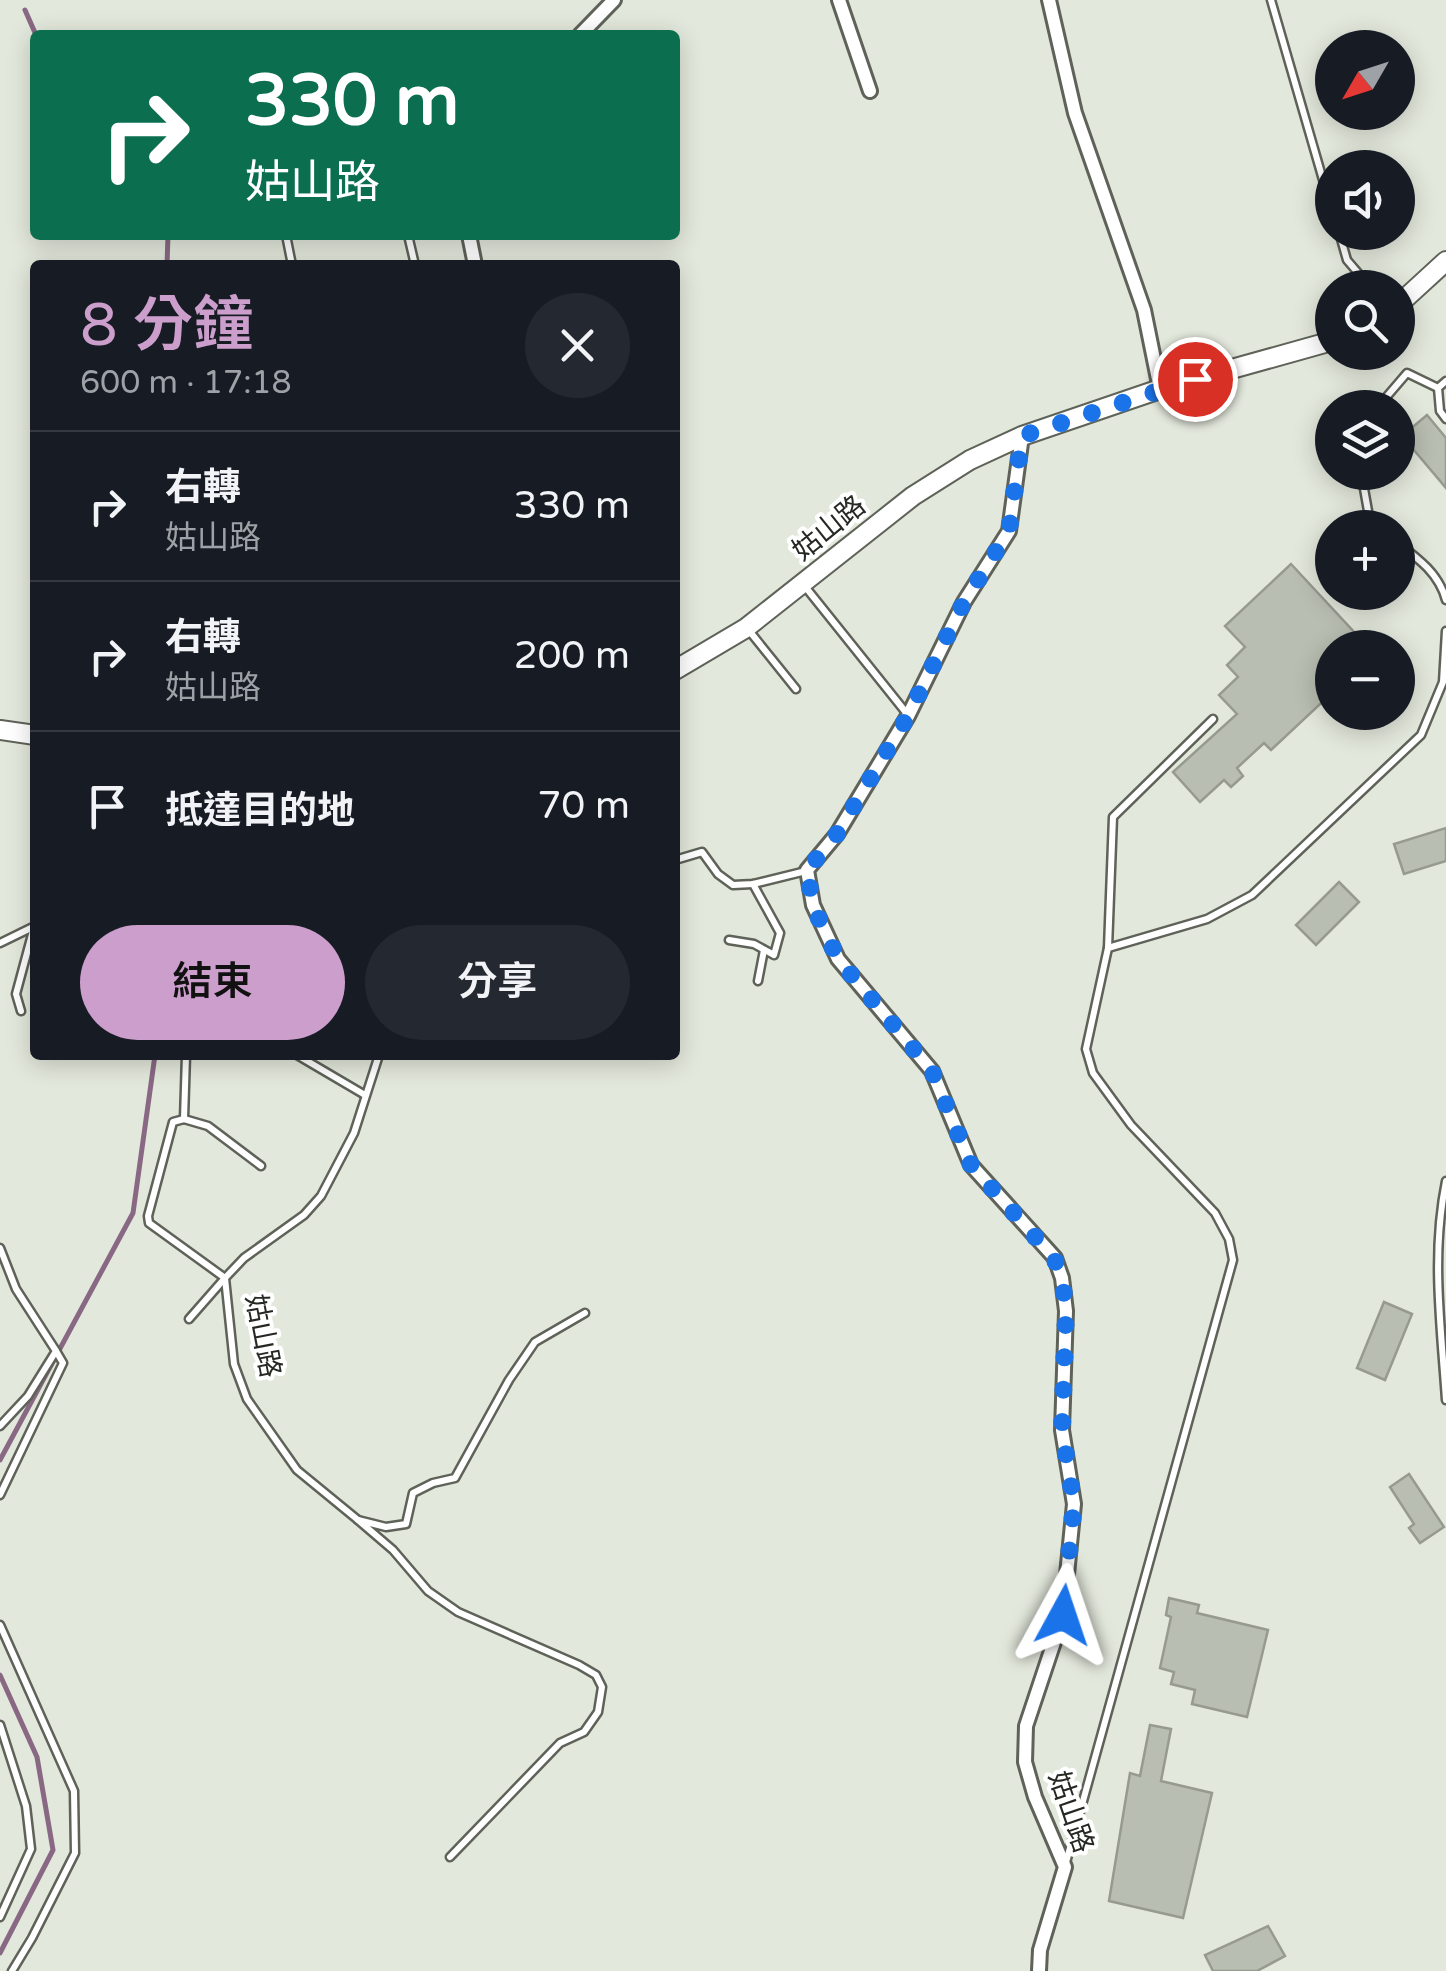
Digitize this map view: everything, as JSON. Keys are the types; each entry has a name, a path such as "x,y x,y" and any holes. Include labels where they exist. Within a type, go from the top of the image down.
{"street":[{"path":"585,30 614,0"},
{"path":"839,0 870,90"},
{"path":"1049,0 1075,113 1144,310 1160,389"},
{"path":"1415,289 1446,261"},
{"name":"姑山路","path":"680,667 746,628 913,496 970,460 1022,436 1160,389 1315,346"},
{"path":"807,870 837,834 908,716 964,602 1009,531 1022,436"},
{"path":"0,730 30,734"},
{"name":"姑山路","path":"807,870 813,906 838,959 932,1071 971,1165 1054,1258 1062,1278 1066,1311 1062,1430 1074,1504 1063,1615 1026,1726 1025,1762 1035,1797 1065,1867 1040,1950 1039,1971"}],"lane":[{"path":"1271,0 1315,152"},
{"path":"1392,390 1406,373 1438,388"},
{"path":"1438,388 1446,381"},
{"path":"1438,388 1440,412 1446,419"},
{"path":"1415,556 1442,586 1446,600"},
{"path":"803,584 908,716"},
{"path":"746,628 796,689"},
{"path":"1108,948 1207,919 1252,895 1266,882 1421,735 1443,682 1446,632"},
{"path":"1065,1867 1234,1260 1229,1239 1215,1213 1131,1126 1093,1074 1086,1049 1108,948 1113,817 1213,719"},
{"path":"680,859 702,852 733,886 807,870"},
{"path":"729,940 774,955 780,933 753,884"},
{"path":"0,943 30,928"},
{"path":"20,1012 16,994 30,941"},
{"path":"758,981 764,950"},
{"path":"184,1119 186,1060"},
{"path":"305,1060 365,1095"},
{"name":"姑山路","path":"377,1060 354,1133 321,1196 304,1215 244,1258 225,1278 234,1364 247,1399 297,1470 393,1550 428,1591 458,1612 579,1665 596,1675 602,1686 598,1712 584,1732 560,1743 450,1857"},
{"path":"190,1318 225,1278 149,1223 172,1122 184,1119 208,1126 261,1166"},
{"path":"1446,1181 1438,1220 1436,1262 1446,1400"},
{"path":"0,1248 3,1268 64,1363 0,1495"},
{"path":"358,1520 386,1527 406,1524 413,1493 455,1478 509,1380 535,1342 584,1313"},
{"path":"0,1426 28,1396 56,1351"},
{"path":"0,1624 74,1791 75,1852 12,1971"},
{"path":"0,1724 26,1806 31,1849 0,1917"}],"building":[{"path":"1427,415 1446,438 1446,488 1415,451 1415,425"},
{"path":"1291,564 1315,590 1315,610 1334,610 1352,630 1315,630 1315,709 1271,750 1264,743 1237,768 1243,776 1231,787 1224,780 1200,802 1173,772 1237,714 1219,695 1238,677 1227,665 1245,647 1225,626"},
{"path":"1446,828 1446,861 1404,874 1394,844"},
{"path":"1339,882 1359,902 1316,945 1296,925"},
{"path":"1384,1302 1412,1314 1385,1380 1357,1368"},
{"path":"1409,1474 1444,1527 1420,1543 1409,1528 1414,1524 1390,1487"},
{"path":"1169,1598 1199,1605 1197,1613 1268,1630 1247,1717 1192,1704 1195,1690 1171,1684 1174,1672 1160,1668 1171,1617 1166,1615"},
{"path":"1150,1725 1171,1729 1161,1781 1212,1793 1183,1918 1109,1901 1130,1773 1140,1776"},
{"path":"1268,1926 1285,1956 1257,1971 1213,1971 1205,1955"}],"waterway":[{"path":"25,10 34,30"},
{"path":"167,260 168,240"},
{"path":"0,1460 133,1213 154,1060"},
{"path":"0,1675 37,1757 53,1850 0,1953"}],"route":[{"path":"1063,1615 1074,1504 1062,1430 1066,1311 1062,1278 1054,1258 971,1165 932,1071 838,959 813,906 807,870 837,834 908,716 964,602 1009,531 1022,436 1195,379"}]}
